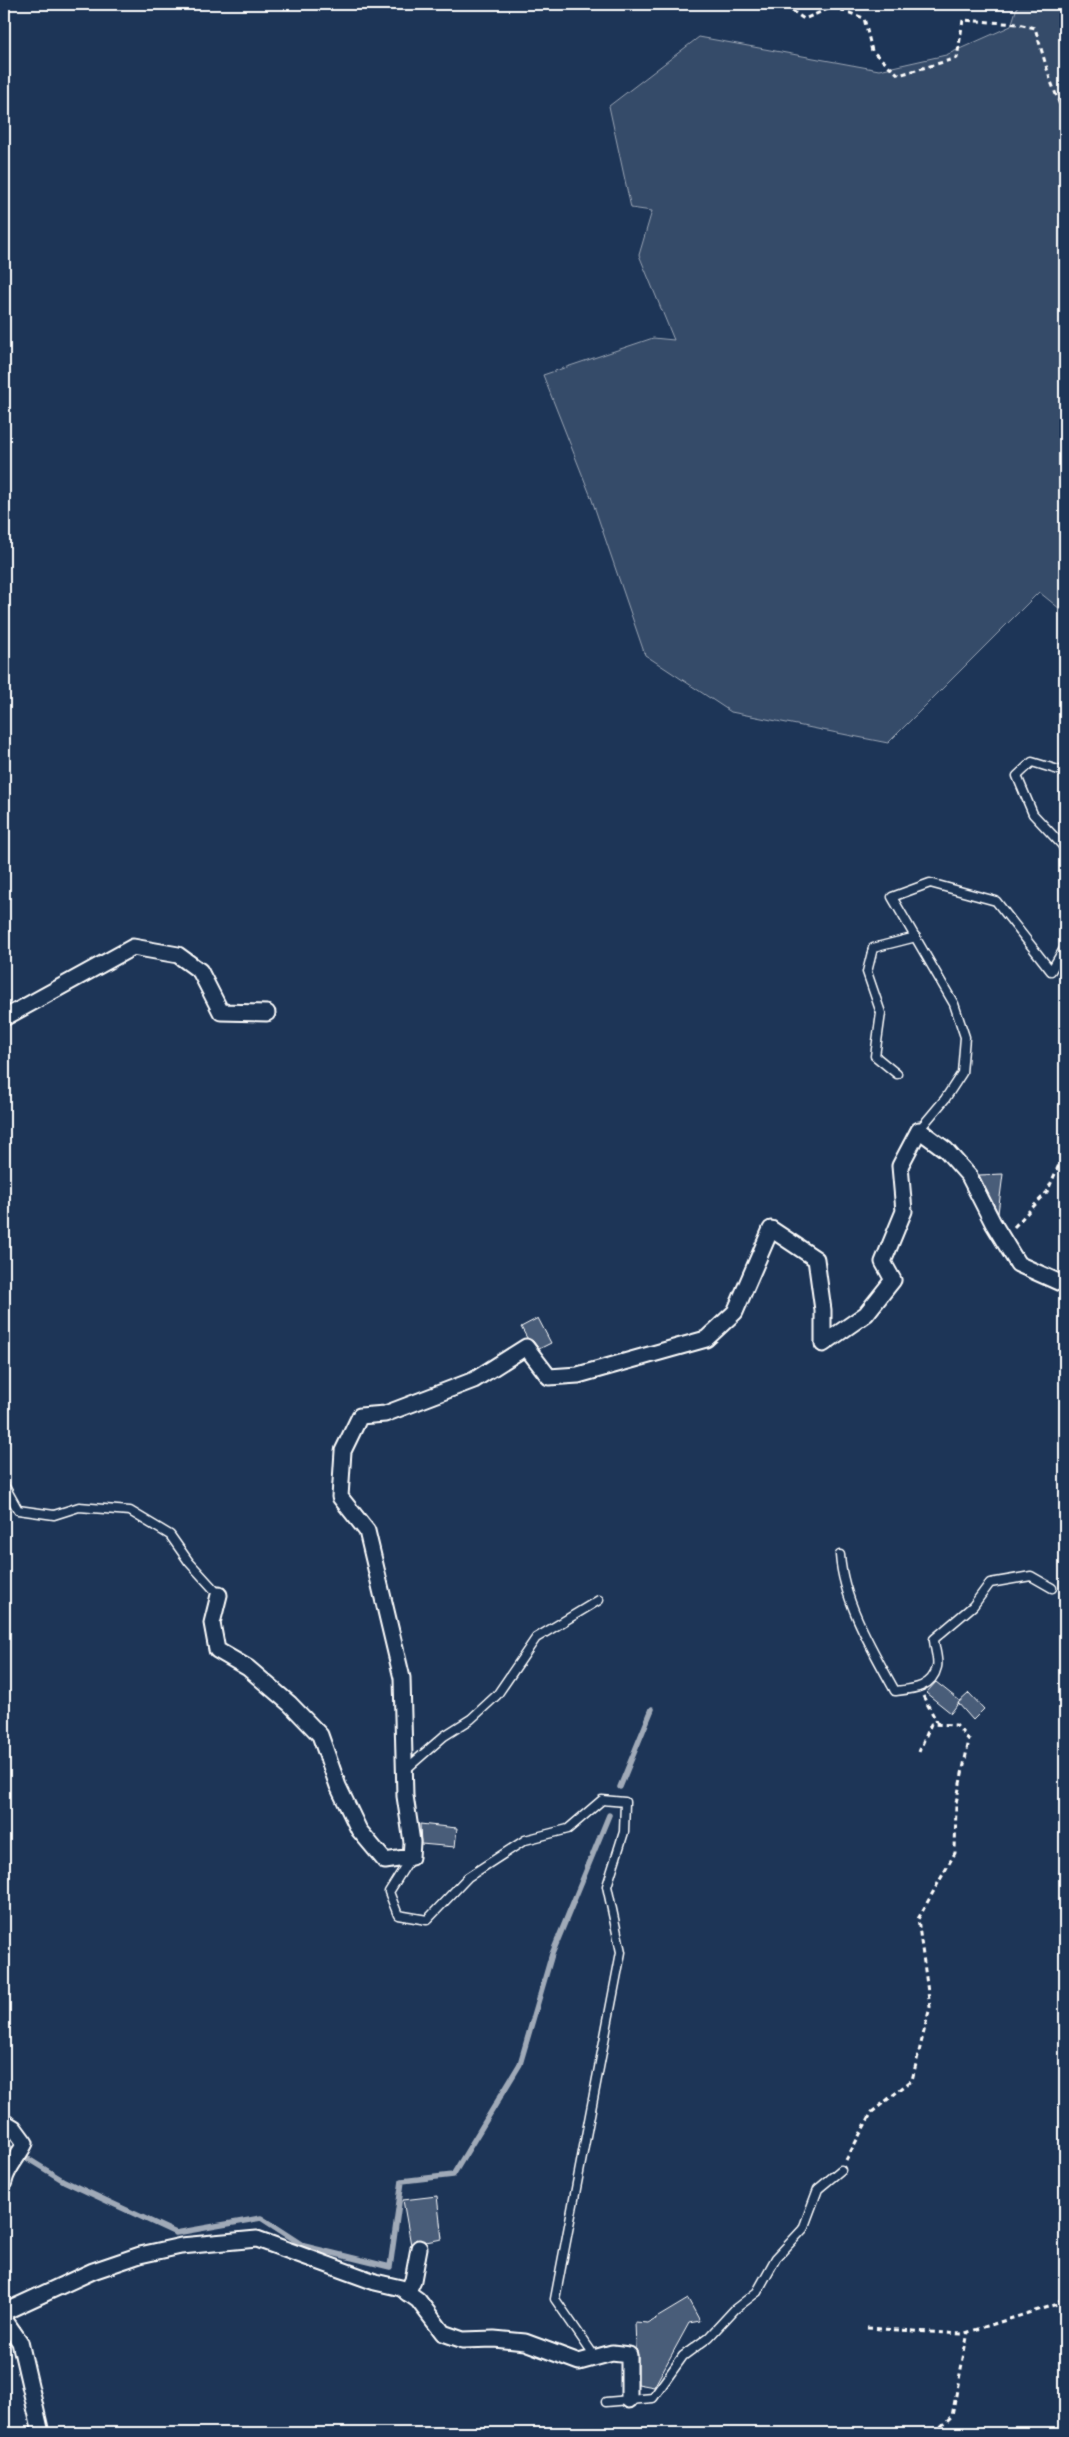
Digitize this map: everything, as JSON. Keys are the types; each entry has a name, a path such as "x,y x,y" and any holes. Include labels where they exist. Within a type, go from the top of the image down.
{"street":[{"path":"4,1018 134,947 178,955 200,972 221,1012 267,1013"},
{"path":"219,1594 212,1624 217,1650 248,1668 290,1704 320,1735 338,1786 359,1830 385,1861 412,1857 412,1842 405,1796 402,1678 367,1531 340,1497 343,1451 360,1416 385,1414 474,1380 526,1347 549,1377 578,1376 706,1339 735,1312 771,1229 816,1259 823,1310 823,1344 866,1314 894,1280 883,1262 904,1211 900,1166 919,1130 946,1150 969,1176 993,1223 1018,1264 1065,1285"},
{"path":"4,2122 14,2128 25,2142 19,2157 5,2173 4,2182"},
{"path":"4,2312 93,2271 140,2255 182,2246 257,2239 375,2282 401,2288 418,2300 443,2333 464,2340 494,2338 525,2342 578,2362 612,2353 629,2355 629,2400"},
{"path":"407,2293 413,2280 419,2248"},
{"path":"4,2319 20,2342 41,2433"}],"lane":[{"path":"1065,772 1032,762 1017,776 1033,814 1062,845 1065,851"},
{"path":"919,1130 945,1099 962,1073 965,1037 954,1004 934,974 916,937 905,922 892,896 930,883 996,901 1051,971 1065,947"},
{"path":"897,1074 875,1056 881,1013 867,972 873,948 916,937"},
{"path":"4,1485 18,1510 54,1515 79,1507 130,1511 170,1535 189,1562 219,1594"},
{"path":"840,1555 841,1574 870,1646 895,1691 918,1688 929,1683 938,1666 934,1639 973,1606 990,1583 1031,1576 1052,1588"},
{"path":"404,1772 444,1736 471,1719 497,1695 536,1638 599,1600"},
{"path":"412,1857 389,1892 398,1915 427,1920 468,1877 525,1840 568,1829 602,1800 625,1802 624,1832 607,1886 621,1952 556,2299 595,2357"},
{"path":"606,2402 653,2398 682,2356 709,2337 735,2310 757,2292 776,2258 803,2229 818,2189 841,2170"}],"path":[{"path":"787,4 787,7 804,19 833,7 864,18 872,51 899,75 957,58 963,20 1018,24 1035,28 1050,79 1065,118"},
{"path":"1003,1239 1047,1192 1065,1151"},
{"path":"918,1688 939,1724"},
{"path":"841,2170 872,2112 912,2080 930,2006 918,1920 954,1854 956,1803 969,1740 956,1724 931,1724 919,1752"},
{"path":"867,2328 962,2334 1057,2304 1065,2294"},
{"path":"934,2433 952,2416 968,2332"}],"shaded area":[{"path":"1018,4 1065,4 1065,613 1039,592 888,743 731,712 645,655 591,497 543,375 653,338 674,340 639,255 652,211 631,208 609,106 699,37 879,70 946,55 1011,26"}],"building":[{"path":"1003,1174 998,1213 979,1175"},
{"path":"538,1318 551,1343 539,1349 533,1341 527,1338 521,1327"},
{"path":"936,1682 960,1701 951,1713 926,1693"},
{"path":"969,1693 984,1709 973,1720 958,1703"},
{"path":"420,1824 457,1828 455,1847 421,1844"},
{"path":"437,2196 442,2239 426,2242 416,2239 411,2245 403,2200"},
{"path":"688,2299 700,2321 689,2323 654,2387 638,2384 635,2322 648,2323"}],"waterway":[{"path":"620,1787 652,1709"},
{"path":"4,2144 64,2181 176,2233 261,2218 304,2246 390,2267 402,2181 453,2175 520,2064 552,1954 609,1815"}]}
